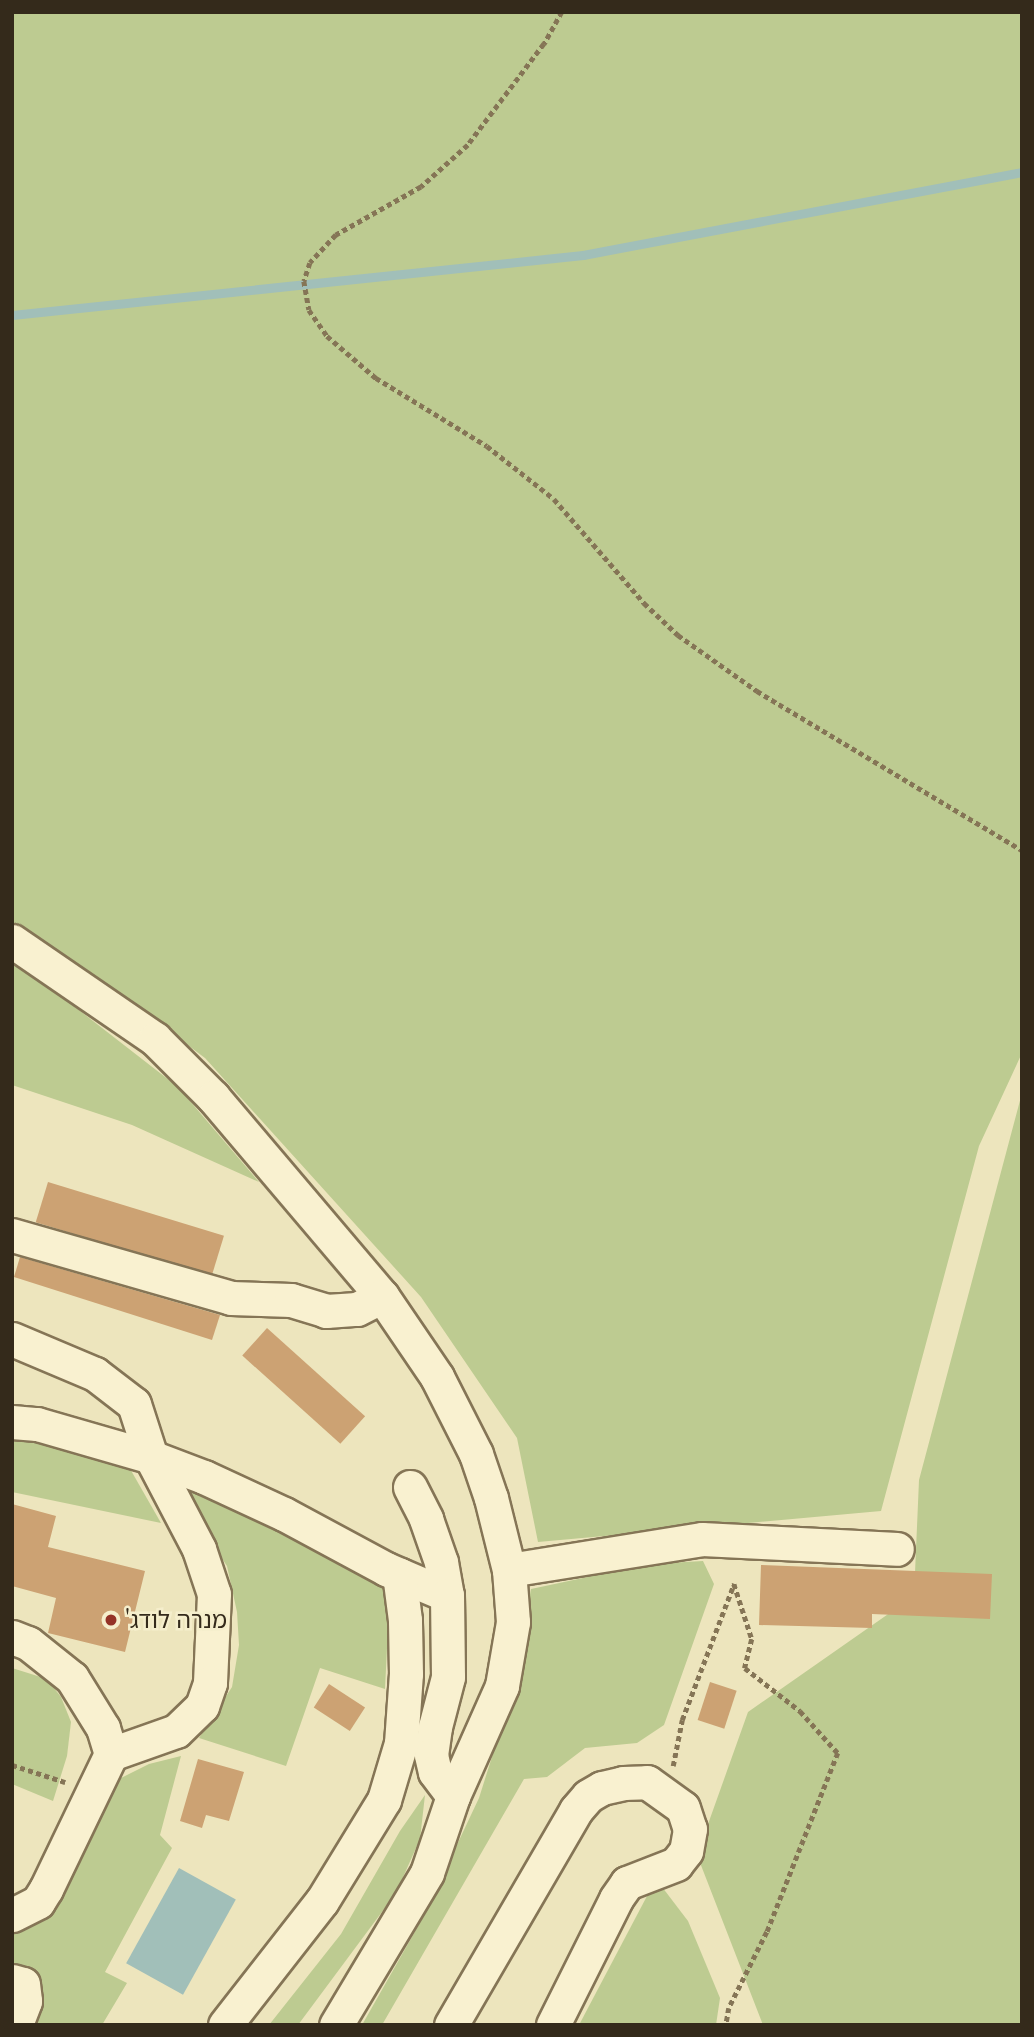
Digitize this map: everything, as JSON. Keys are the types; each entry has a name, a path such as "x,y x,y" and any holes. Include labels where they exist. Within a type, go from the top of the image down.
{"street":[{"path":"12,941 155,1039 213,1097 382,1296 437,1377 476,1454 509,1570 513,1622 502,1686 453,1796 427,1873 336,2025"},
{"path":"12,1234 231,1298 291,1300 326,1311 356,1309 382,1296"},
{"path":"12,1339 95,1374 134,1404 150,1457 200,1549 214,1594 210,1682 202,1706 176,1731 111,1754"},
{"path":"12,1422 37,1424 150,1457 204,1477 284,1514 398,1574 447,1595"},
{"path":"410,1487 426,1519 441,1562 447,1595 448,1677 431,1755 435,1772 453,1796"},
{"path":"509,1570 702,1539 897,1549"},
{"path":"225,2025 322,1901 384,1800 401,1743 406,1674 405,1620 398,1574"},
{"path":"12,1637 28,1643 50,1658 72,1678 103,1728 111,1754 46,1889 38,1902 12,1915"},
{"path":"451,2025 576,1810 588,1796 623,1783 647,1782 668,1794 683,1808 690,1829 686,1851 676,1864 627,1883 616,1899 553,2025"},
{"path":"12,1981 23,1984 25,2001 16,2025"}],"path":[{"path":"562,12 544,44 468,145 421,187 336,235 310,263 304,281 309,310 327,337 376,377 487,446 554,499 644,603 678,635 757,691 1022,850"},
{"path":"668,1794 681,1720 734,1584 752,1639 745,1668 800,1711 838,1753 767,1932 729,2008 726,2025"},
{"path":"12,1765 94,1792"}],"green space":[{"path":"12,12 1022,12 1022,1053 979,1146 881,1511 538,1542 517,1438 421,1297 205,1058 110,987 12,924"},
{"path":"12,958 178,1087 259,1182 132,1125 12,1085"},
{"path":"1022,1093 1022,2025 763,2025 697,1855 748,1712 914,1596 919,1480"},
{"path":"12,1434 129,1467 161,1523 12,1492"},
{"path":"183,1484 238,1500 390,1587 385,1689 320,1668 286,1766 199,1738 232,1687 239,1645 237,1612 227,1566 182,1499"},
{"path":"703,1561 714,1584 664,1725 637,1743 585,1748 547,1777 524,1779 382,2025 362,2025 421,1921 479,1798 509,1703 531,1589 649,1564"},
{"path":"12,1668 47,1679 61,1697 71,1722 67,1756 53,1801 12,1784"},
{"path":"181,1756 160,1835 172,1848 105,1972 127,1983 102,2025 27,2025 38,1988 34,1971 12,1964 12,1927 29,1923 60,1903 108,1796 121,1778 149,1764"},
{"path":"425,1795 420,1839 396,1893 298,2025 269,2025 341,1934 400,1831"},
{"path":"656,1879 688,1921 720,1998 716,2025 579,2025"}],"water":[{"path":"179,1868 236,1900 183,1995 126,1963"}],"building":[{"path":"48,1182 224,1236 212,1276 36,1222"},
{"path":"20,1257 220,1315 212,1340 14,1277"},
{"path":"267,1328 365,1416 340,1444 242,1355"},
{"path":"12,1504 56,1516 48,1547 145,1571 125,1652 48,1633 56,1598 12,1586"},
{"path":"761,1565 992,1574 990,1619 872,1614 872,1628 759,1625"},
{"path":"710,1682 737,1691 724,1729 698,1720"},
{"path":"329,1684 365,1707 350,1731 314,1707"},
{"path":"198,1759 244,1772 229,1821 206,1815 202,1828 180,1821"}],"waterway":[{"path":"12,315 583,255 1022,172"}],"place":[{"name":"'מנרה לודג","path":"111,1620"}]}
